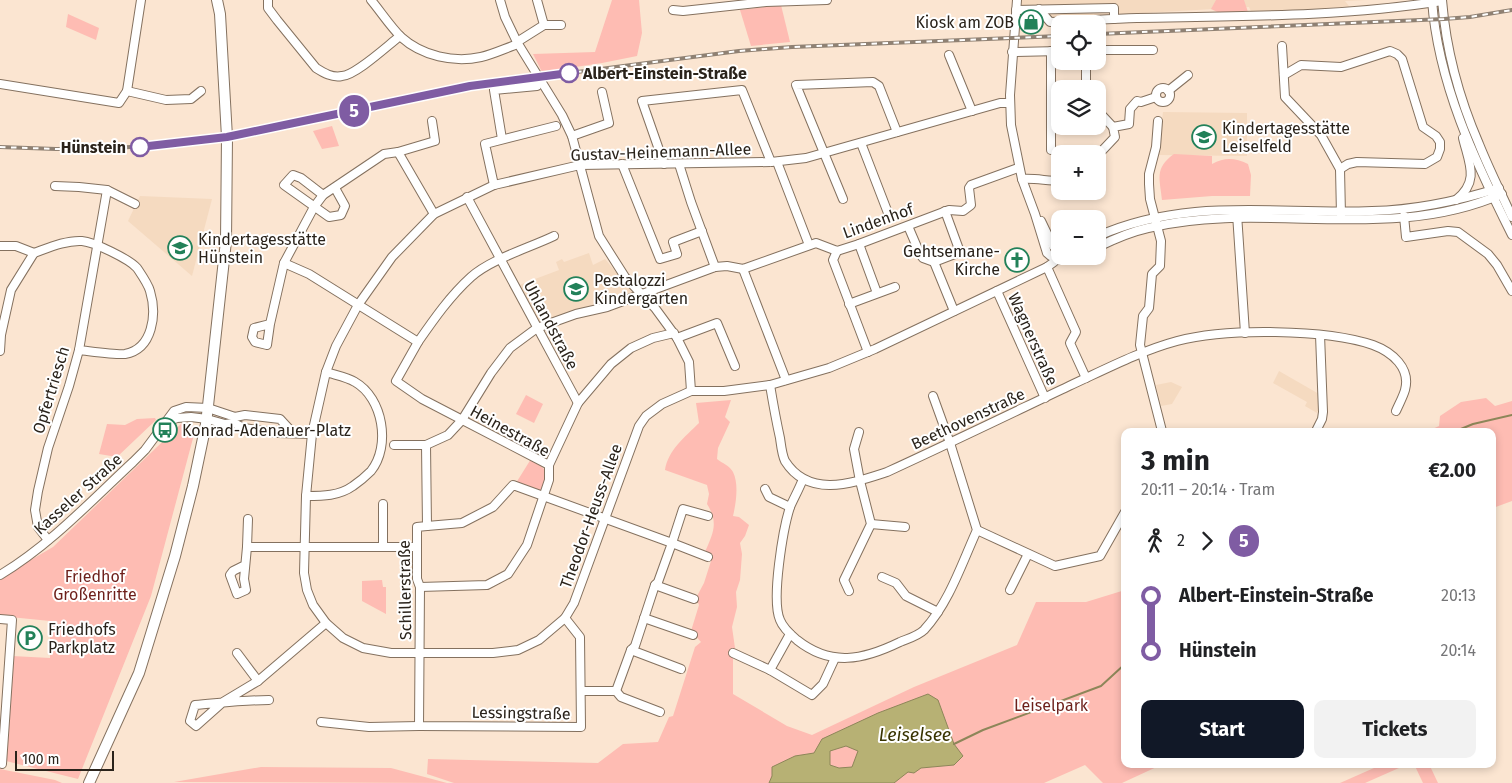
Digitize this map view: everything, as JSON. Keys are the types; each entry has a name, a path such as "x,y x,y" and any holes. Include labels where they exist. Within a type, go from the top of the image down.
{"main road":[{"path":"89,783 142,664 175,556 193,486 208,414 226,241 227,137 220,14 217,0"}],"street":[{"path":"0,84 119,102 127,91 141,0"},
{"path":"268,0 268,8 276,20 316,68 333,76 343,76 355,71 400,36"},
{"path":"372,0 400,36 413,47 435,56 458,59 481,57 517,43 544,25 561,25"},
{"path":"500,0 505,17 517,43 562,115 572,136 599,236 625,277 655,308 675,336 689,362 691,391"},
{"path":"537,0 544,25"},
{"path":"673,10 683,11 766,1 827,0"},
{"path":"1017,0 1009,103 1011,125 1018,168 1035,214 1045,249 1051,257"},
{"path":"1039,9 1050,22 1316,14 1442,0 1448,46 1457,84 1476,138 1512,217"},
{"path":"1432,1 1443,72 1461,124 1512,235"},
{"path":"1016,10 1114,8 1114,19"},
{"path":"1282,46 1285,96 1323,138 1340,169 1341,220"},
{"path":"1106,50 1153,50"},
{"path":"1012,52 1051,51"},
{"path":"1284,75 1301,65 1341,67 1390,51 1402,59 1423,127 1436,136 1440,142 1437,157 1425,164 1357,162 1348,164 1340,169"},
{"path":"949,55 972,111"},
{"path":"1111,126 1129,124 1130,109 1137,101 1141,102 1156,97 1156,93 1160,89 1164,88 1168,91 1188,75"},
{"path":"842,199 796,85 873,82 879,86 897,132"},
{"path":"502,139 494,90 537,86"},
{"path":"394,445 426,445 448,435 462,420 491,373 510,348 537,328 576,314 607,307 636,297 715,266 743,269 809,245 742,90 642,101 664,164"},
{"path":"127,91 166,100 191,98 201,91"},
{"path":"572,136 609,123 602,92"},
{"name":"Gustav-Heinemann-Allee","path":"312,434 326,372 336,346 358,305 392,257 434,214 494,185 580,165 774,162 824,154 1000,103 1009,103"},
{"path":"1106,120 1111,126 1115,137 1106,146"},
{"path":"270,324 284,263 314,207 324,195 384,154 398,152 435,141 432,121"},
{"path":"1158,121 1156,147 1149,174 1150,199 1160,241 1160,266 1152,274 1149,308 1143,316 1140,345 1161,428"},
{"path":"1454,201 1466,191 1471,178 1461,124"},
{"path":"494,185 485,144 556,126"},
{"path":"861,142 888,213"},
{"path":"398,152 434,214"},
{"path":"622,164 660,259 677,254 673,242 702,231"},
{"path":"678,164 715,266"},
{"name":"Lindenhof","path":"809,245 816,242 836,251 859,244 893,227 908,226 945,211 960,212 966,210 971,205 970,186 1018,168"},
{"path":"324,195 293,175 284,185 329,217 341,215 345,206 335,188"},
{"path":"1022,179 1038,178 1051,181"},
{"path":"55,186 79,186 107,190 134,204"},
{"name":"Opfertriesch","path":"48,540 38,527 35,510 38,492 48,448 70,386 79,350 87,295 107,190"},
{"path":"1106,233 1119,228 1156,222 1194,212 1236,209 1341,212 1403,209 1501,191"},
{"path":"1484,202 1492,194"},
{"name":"Uhlandstraße","path":"467,198 578,404"},
{"path":"1106,244 1156,222 1237,219 1404,219 1443,213 1484,202 1493,203 1498,206"},
{"path":"1236,209 1245,333"},
{"path":"1403,209 1406,237 1448,231 1458,232 1488,254 1512,291"},
{"path":"908,226 923,258 934,262 958,254 960,252 945,211"},
{"path":"1035,214 1040,219 1051,242"},
{"path":"501,259 554,236"},
{"path":"0,246 16,246 34,253 58,245 81,241 98,245 136,266 150,290 154,318 148,337 142,346 125,354 79,350"},
{"path":"859,244 877,293"},
{"path":"836,251 832,260 868,352"},
{"path":"0,351 1,335 11,290 34,253"},
{"name":"Heinestraße","path":"420,586 487,585 508,574 527,545 549,480 549,465 422,399 396,381 418,342 446,302 472,276 501,259"},
{"path":"934,262 954,311"},
{"path":"284,263 309,274 418,342"},
{"name":"Theodor-Heuss-Allee","path":"312,434 306,496 304,573 307,590 326,623 343,638 363,648 391,653 493,653 518,650 539,640 564,618 574,603 640,426 646,416 662,404 691,391 724,391 770,385 828,368 868,352 1051,265"},
{"path":"1047,267 1076,332 1070,343 1086,378"},
{"path":"743,269 786,380"},
{"path":"849,304 895,286"},
{"name":"Wagnerstraße","path":"997,291 1045,398"},
{"path":"675,336 717,323 735,366"},
{"name":"Beethovenstraße","path":"803,479 816,484 837,485 860,481 887,472 1142,353 1188,338 1245,333 1320,335 1366,343 1385,351 1401,366 1406,380 1405,389 1396,411"},
{"path":"1318,428 1324,412 1320,335"},
{"name":"Uhlandstraße","path":"549,465 578,404 611,364 631,348 653,338 675,336"},
{"path":"306,496 332,496 352,487 371,470 381,444 382,430 380,418 373,399 355,382 326,372"},
{"path":"770,385 785,460 803,479 790,507 784,532 776,594 780,620 790,634 810,650 835,658 860,657 885,649 922,632 938,612 977,530 933,396"},
{"name":"Kasseler Straße","path":"0,574 31,554 48,540 145,450 174,411 186,407 208,414"},
{"path":"208,414 234,420 244,428 312,434"},
{"path":"234,420 245,415 280,419 292,432"},
{"path":"849,591 844,580 871,524 854,449 859,432"},
{"name":"Schillerstraße","path":"420,653 420,586 417,579 417,527 427,526 426,445"},
{"path":"427,526 462,523 494,507 513,484 708,557"},
{"path":"765,489 769,497 790,507"},
{"path":"382,547 383,504"},
{"path":"616,691 631,650 635,646 683,510 708,516"},
{"path":"245,565 248,518"},
{"path":"871,524 905,527"},
{"path":"977,530 1055,566 1100,556 1121,527"},
{"path":"247,547 417,547"},
{"path":"1010,590 1028,554"},
{"path":"882,577 896,583 906,596 938,612"},
{"path":"655,585 694,600"},
{"name":"Lessingstraße","path":"419,726 581,728 580,638 564,618"},
{"path":"644,618 693,635"},
{"path":"0,620 12,620 2,764 0,763"},
{"path":"269,700 223,702 258,681 326,623"},
{"path":"770,670 790,634"},
{"path":"631,650 681,668"},
{"path":"237,653 258,681"},
{"path":"321,722 369,727 419,726 420,653"},
{"path":"733,653 770,670 812,695 823,684 835,658"},
{"path":"581,691 616,691"},
{"path":"616,691 621,697 660,712"}],"shaded area":[{"path":"1021,0 1367,0 1345,1 1352,10 1253,16 1249,7 1106,15 1051,15 1051,18 1022,20"},
{"name":"Kindertagesstätte Leiselfeld","path":"1163,112 1247,113 1247,156 1158,155"},
{"name":"Kindertagesstätte Hünstein","path":"140,196 212,199 192,276 128,221"},
{"name":"Pestalozzi Kindergarten","path":"589,253 593,265 605,259 634,294 536,323 519,285 559,270 556,262 562,259 564,262"},
{"path":"1279,371 1319,394 1320,406 1317,413 1305,406 1307,402 1273,383"},
{"path":"1171,382 1182,387 1172,404 1161,406 1156,385"}],"green space":[{"path":"612,0 639,0 642,33 637,56 542,72 533,54 595,52"},
{"path":"1216,0 1244,0 1248,12 1239,14 1220,13 1211,9"},
{"path":"781,5 790,42 751,46 740,10"},
{"path":"68,14 99,28 96,40 66,27"},
{"path":"332,126 339,146 322,149 313,131"},
{"path":"1174,154 1212,156 1212,164 1230,159 1248,164 1251,175 1250,196 1212,196 1162,200 1161,169 1163,164"},
{"path":"526,395 543,404 534,423 516,414"},
{"path":"1486,398 1495,406 1512,401 1512,501 1496,507 1496,428 1435,428 1439,426 1440,416 1461,402"},
{"name":"Leiselpark","path":"731,400 725,417 730,422 718,448 717,459 730,468 735,477 736,494 733,516 739,517 749,525 740,543 742,554 740,580 736,592 737,607 732,627 735,648 733,653 733,694 787,726 812,735 914,687 1017,645 1036,602 1086,602 1121,591 1121,768 1154,768 1122,783 1103,783 1085,765 1044,783 454,783 427,774 428,759 598,763 623,744 658,742 669,717 673,716 695,647 701,642 691,631 699,605 696,598 704,583 711,561 705,552 714,528 713,517 707,504 709,494 707,485 665,470 673,450 699,423 696,403"},
{"path":"155,418 156,420 117,457 99,454 107,424 125,425 137,419"},
{"name":"Friedhof Großenritte","path":"183,422 196,427 151,596 78,779 6,761 12,656 50,658 50,621 0,616 0,578 53,547"},
{"path":"531,459 546,472 545,485 542,491 516,483"},
{"path":"382,580 383,587 386,587 386,614 362,601 362,581"},
{"path":"261,767 391,768 447,783 174,782"},
{"path":"1374,768 1399,768 1365,783 1340,783"},
{"path":"1416,768 1431,768 1438,783 1423,783"},
{"path":"0,769 55,780 62,783 0,783"}],"water":[{"name":"Leiselsee","path":"928,694 938,700 954,744 963,756 954,765 921,768 914,773 908,772 894,783 769,783 772,776 772,767 795,756 814,753 822,739 878,713","holes":["846,746 858,751 852,767 839,768 830,765 830,751"]}],"waterway":[{"path":"1463,428 1512,415"},
{"path":"954,744 983,730 1101,686 1121,668"}],"tunnel":[{"path":"888,213 892,223"}],"railway":[{"path":"1106,34 1444,19 1512,10"},
{"path":"0,147 56,149 116,148 187,143 256,132 469,86 739,51 792,47 1051,36"}],"tram line":[{"name":"5","path":"140,147 227,137 470,86 569,73"}],"place":[{"name":"Kiosk am ZOB","path":"1031,22"},
{"name":"Albert-Einstein-Straße","path":"569,73"},
{"name":"Kindertagesstätte Leiselfeld","path":"1204,137"},
{"name":"Hünstein","path":"140,147"},
{"name":"Kindertagesstätte Hünstein","path":"180,248"},
{"name":"Gehtsemane- Kirche","path":"1017,260"},
{"name":"Pestalozzi Kindergarten","path":"576,289"},
{"name":"Konrad-Adenauer-Platz","path":"165,430"},
{"name":"Friedhofs Parkplatz","path":"30,638"}]}
